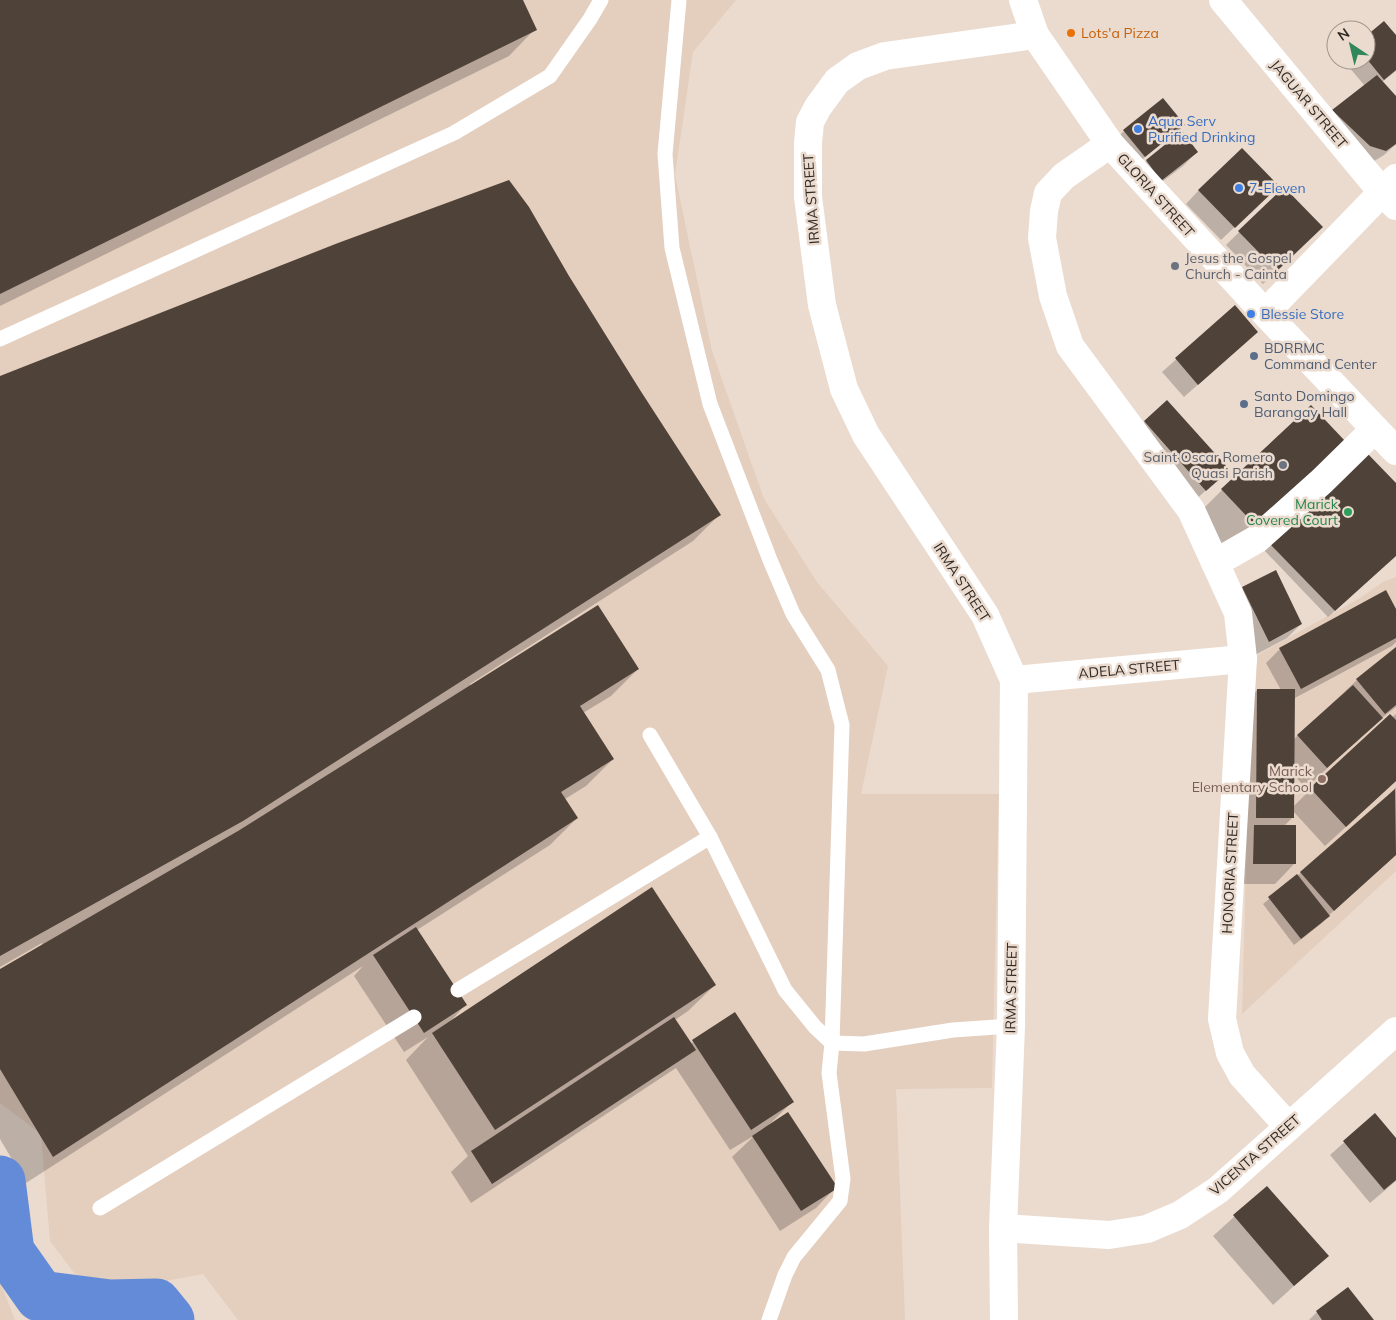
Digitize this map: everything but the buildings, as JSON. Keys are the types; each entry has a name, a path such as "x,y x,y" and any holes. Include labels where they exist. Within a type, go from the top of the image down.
{"street":[{"name":"GLORIA STREET","path":"1023,0 1035,36 1110,144 1264,313 1396,452"},
{"name":"JAGUAR STREET","path":"1223,0 1392,192"},
{"name":"IRMA STREET","path":"1004,1320 1003,1228 1011,1026 1014,680 985,615 866,435 844,389 822,305 808,197 808,143 810,122 818,106 837,81 858,66 886,56 1035,36"},
{"name":"HONORIA STREET","path":"1110,144 1064,176 1048,194 1044,211 1042,238 1053,296 1070,346 1191,510 1238,613 1243,659 1222,1019 1230,1052 1242,1075 1288,1126"},
{"path":"1264,313 1392,192"},
{"path":"1216,563 1257,539 1322,481 1375,429"},
{"name":"ADELA STREET","path":"1014,680 1243,659"},
{"name":"VICENTA STREET","path":"1003,1228 1110,1236 1147,1229 1180,1215 1218,1190 1396,1031"}],"lane":[{"path":"0,339 454,133 550,76 590,19 600,0"},
{"path":"679,0 665,154 672,248 710,404 789,605 828,670 842,725 832,1043 829,1073 844,1179 840,1201 794,1257 769,1320"},
{"path":"650,735 710,837 785,990 815,1027 832,1043 864,1044 953,1030 1011,1026"},
{"path":"458,990 710,837"},
{"path":"100,1208 414,1017"}],"shaded area":[{"path":"0,0 736,0 693,52 675,175 712,351 764,499 817,582 888,666 861,794 999,794 992,1088 896,1089 905,1320 238,1320 203,1274 123,1289 75,1274 50,1241 41,1134 0,1103"},
{"name":"Marick Elementary School","path":"1396,577 1396,871 1242,1014 1251,686 1254,657 1360,598 1383,582"},
{"path":"0,1282 15,1320 0,1320"}],"waterway":[{"path":"0,1181 9,1252 40,1296 110,1305 156,1304 169,1320"}],"place":[{"name":"Lots'a Pizza","path":"1071,33"},
{"name":"Aqua Serv Purified Drinking","path":"1138,129"},
{"name":"7-Eleven","path":"1239,188"},
{"name":"Jesus the Gospel Church - Cainta","path":"1175,266"},
{"name":"Blessie Store","path":"1251,314"},
{"name":"BDRRMC Command Center","path":"1254,356"},
{"name":"Santo Domingo Barangay Hall","path":"1244,404"},
{"name":"Saint Oscar Romero Quasi Parish","path":"1283,465"},
{"name":"Marick Covered Court","path":"1348,512"},
{"name":"Marick Elementary School","path":"1322,779"}]}
